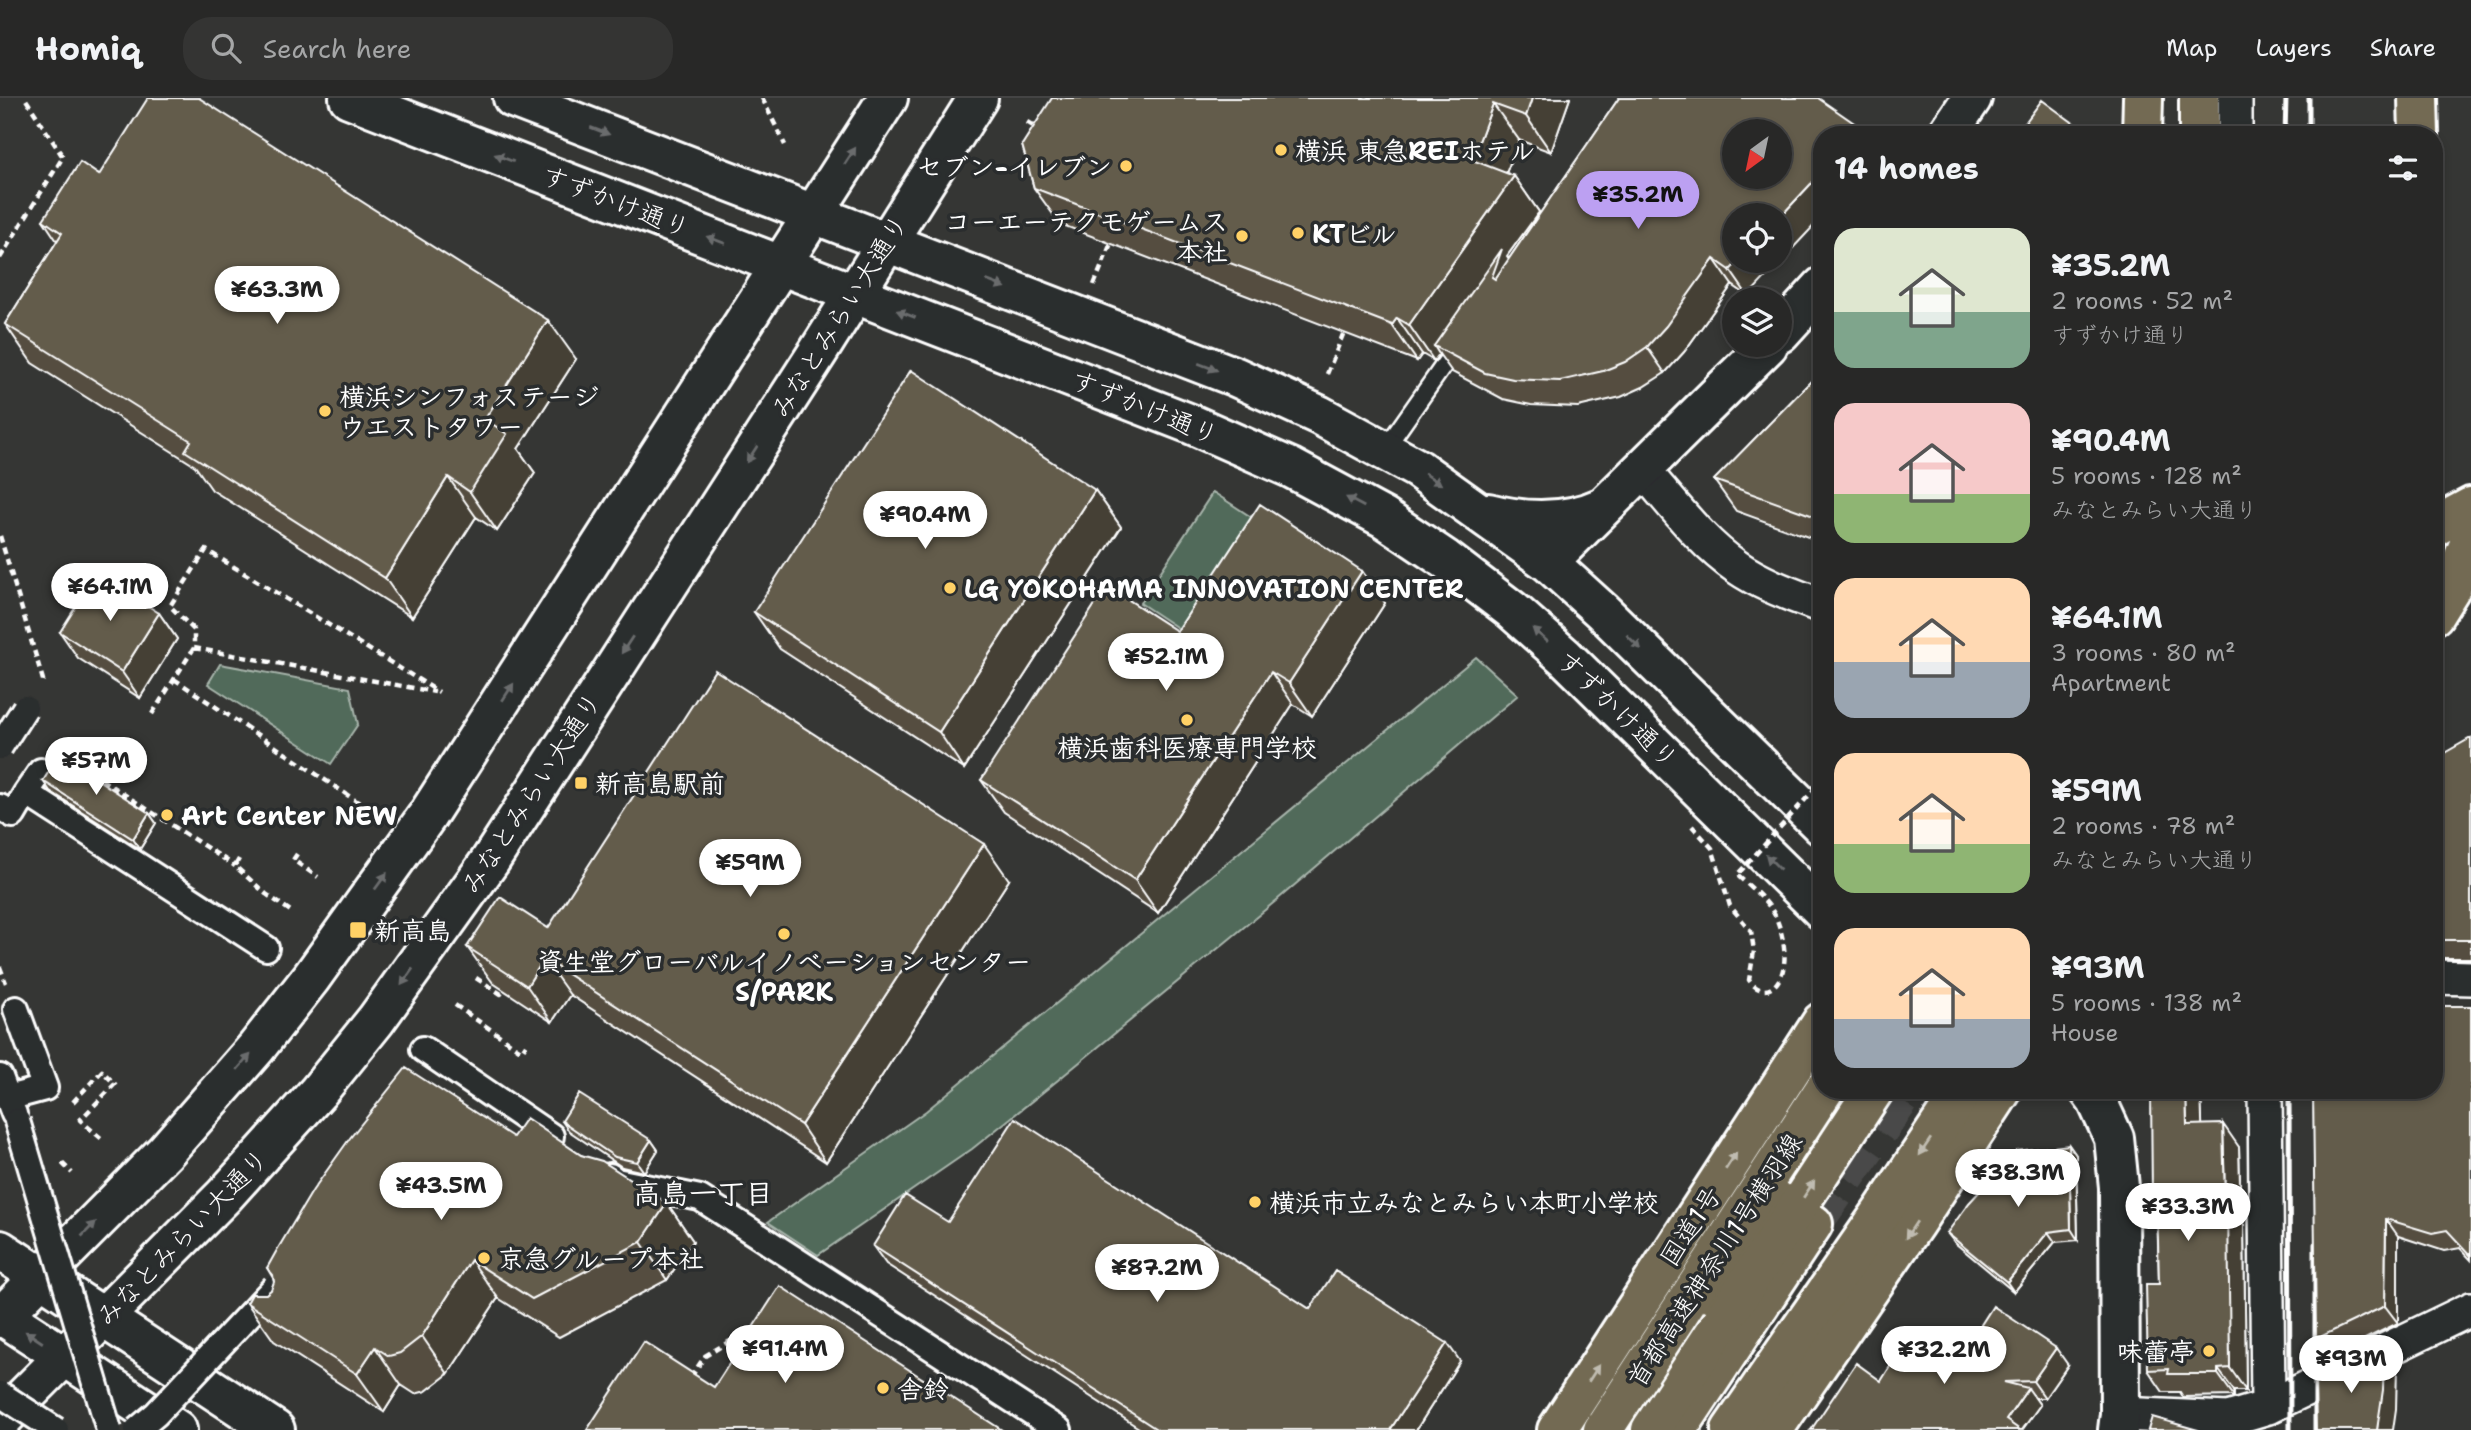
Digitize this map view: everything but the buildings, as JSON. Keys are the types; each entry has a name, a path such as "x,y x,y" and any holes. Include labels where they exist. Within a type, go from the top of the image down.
{"highway":[{"path":"2142,126 2143,98"},
{"path":"2199,98 2199,126"},
{"path":"2418,98 2419,126"},
{"path":"2443,522 2471,507"},
{"path":"2443,600 2452,586 2471,538"},
{"path":"2443,616 2471,601"},
{"name":"国道1号","path":"1557,1430 1813,1036"},
{"name":"首都高速神奈川1号横羽線","path":"1603,1430 1818,1099"},
{"path":"1651,1430 1868,1099"},
{"path":"1731,1430 1957,1099"},
{"path":"1773,1430 1996,1099"},
{"path":"1624,1430 1776,1200"},
{"path":"1677,1430 1814,1224"},
{"path":"1717,1430 1794,1338"}],"street":[{"name":"すずかけ通り","path":"349,98 1212,433 1291,468 1384,518 1445,559 1512,610 1565,657 1813,901"},
{"path":"513,98 1236,377 1385,449 1480,511 1548,562 1602,611 1813,817"},
{"path":"177,1430 1,1316 165,1152 256,1048 311,978 427,816 888,98"},
{"name":"みなとみらい大通り","path":"0,1422 224,1196 318,1092 376,1020 490,861 978,98"},
{"path":"1953,126 1972,98"},
{"path":"2126,126 2128,98"},
{"path":"2235,98 2235,126"},
{"path":"1792,320 1813,298"},
{"path":"1548,562 1756,357"},
{"path":"1643,469 1707,542 1737,567 1771,586 1813,602"},
{"path":"1480,511 1523,520 1545,521 1587,515 1605,506"},
{"path":"0,747 25,708"},
{"path":"4,818 41,771"},
{"path":"26,793 265,948"},
{"path":"2443,977 2471,978"},
{"path":"16,1009 39,1051 45,1088 9,1099 109,1430"},
{"path":"423,1049 571,1150"},
{"path":"2096,1099 2114,1138 2119,1187 2119,1422 2228,1419 2268,1407 2471,1309"},
{"path":"2266,1099 2268,1407"},
{"path":"593,1165 616,1181 700,1198 1059,1430"},
{"path":"0,1250 275,1430"},
{"path":"137,1430 269,1308 278,1284"},
{"path":"0,1394 56,1430"}],"lane":[{"path":"1385,449 1468,331"}],"path":[{"path":"0,258 63,157 25,98"},
{"path":"762,98 785,145"},
{"path":"1027,122 1047,135"},
{"path":"1094,286 1111,243"},
{"path":"1328,374 1344,332"},
{"path":"0,536 43,680 25,708"},
{"path":"152,714 194,648 194,630 170,606 205,550 439,692 194,648"},
{"path":"174,679 364,806"},
{"path":"70,760 234,866 292,912"},
{"path":"1692,826 1712,848 1730,906 1751,931 1755,951 1749,980 1755,988 1774,988 1781,978 1785,962 1783,939 1776,917 1737,874 1813,791"},
{"path":"297,854 293,860 318,877"},
{"path":"234,866 239,859"},
{"path":"475,978 501,994 504,990"},
{"path":"455,1006 522,1051 526,1045"},
{"path":"68,1107 102,1071 115,1084 80,1119 102,1139"},
{"path":"690,1379 705,1356 761,1322"}],"green space":[{"path":"1213,492 1274,532 1202,644 1140,603"},
{"path":"1476,657 1518,695 1277,900 972,1149 818,1255 768,1222 926,1111"},
{"path":"220,664 350,688 358,724 331,764 208,684"}],"tunnel":[{"path":"1813,1224 1901,1099"}],"railway":[{"path":"2285,126 2286,98"},
{"path":"2309,98 2309,126"},
{"path":"2289,1099 2290,1430"},
{"path":"2315,1244 2315,1430"}],"place":[{"name":"横浜 東急REIホテル","path":"1281,150"},
{"name":"セブン-イレブン","path":"1126,166"},
{"name":"KTビル","path":"1298,233"},
{"name":"コーエーテクモゲームス 本社","path":"1242,236"},
{"name":"横浜シンフォステージ ウエストタワー","path":"325,411"},
{"name":"LG YOKOHAMA INNOVATION CENTER","path":"950,588"},
{"name":"横浜歯科医療専門学校","path":"1187,720"},
{"name":"新高島駅前","path":"581,783"},
{"name":"Art Center NEW","path":"167,815"},
{"name":"新高島","path":"358,930"},
{"name":"資生堂グローバルイノベーションセンター S/PARK","path":"784,934"},
{"name":"横浜市立みなとみらい本町小学校","path":"1255,1202"},
{"name":"京急グループ本社","path":"484,1258"},
{"name":"味蕾亭","path":"2209,1351"},
{"name":"舎鈴","path":"883,1388"}],"district":[{"name":"高島一丁目","path":"703,1193"}]}
